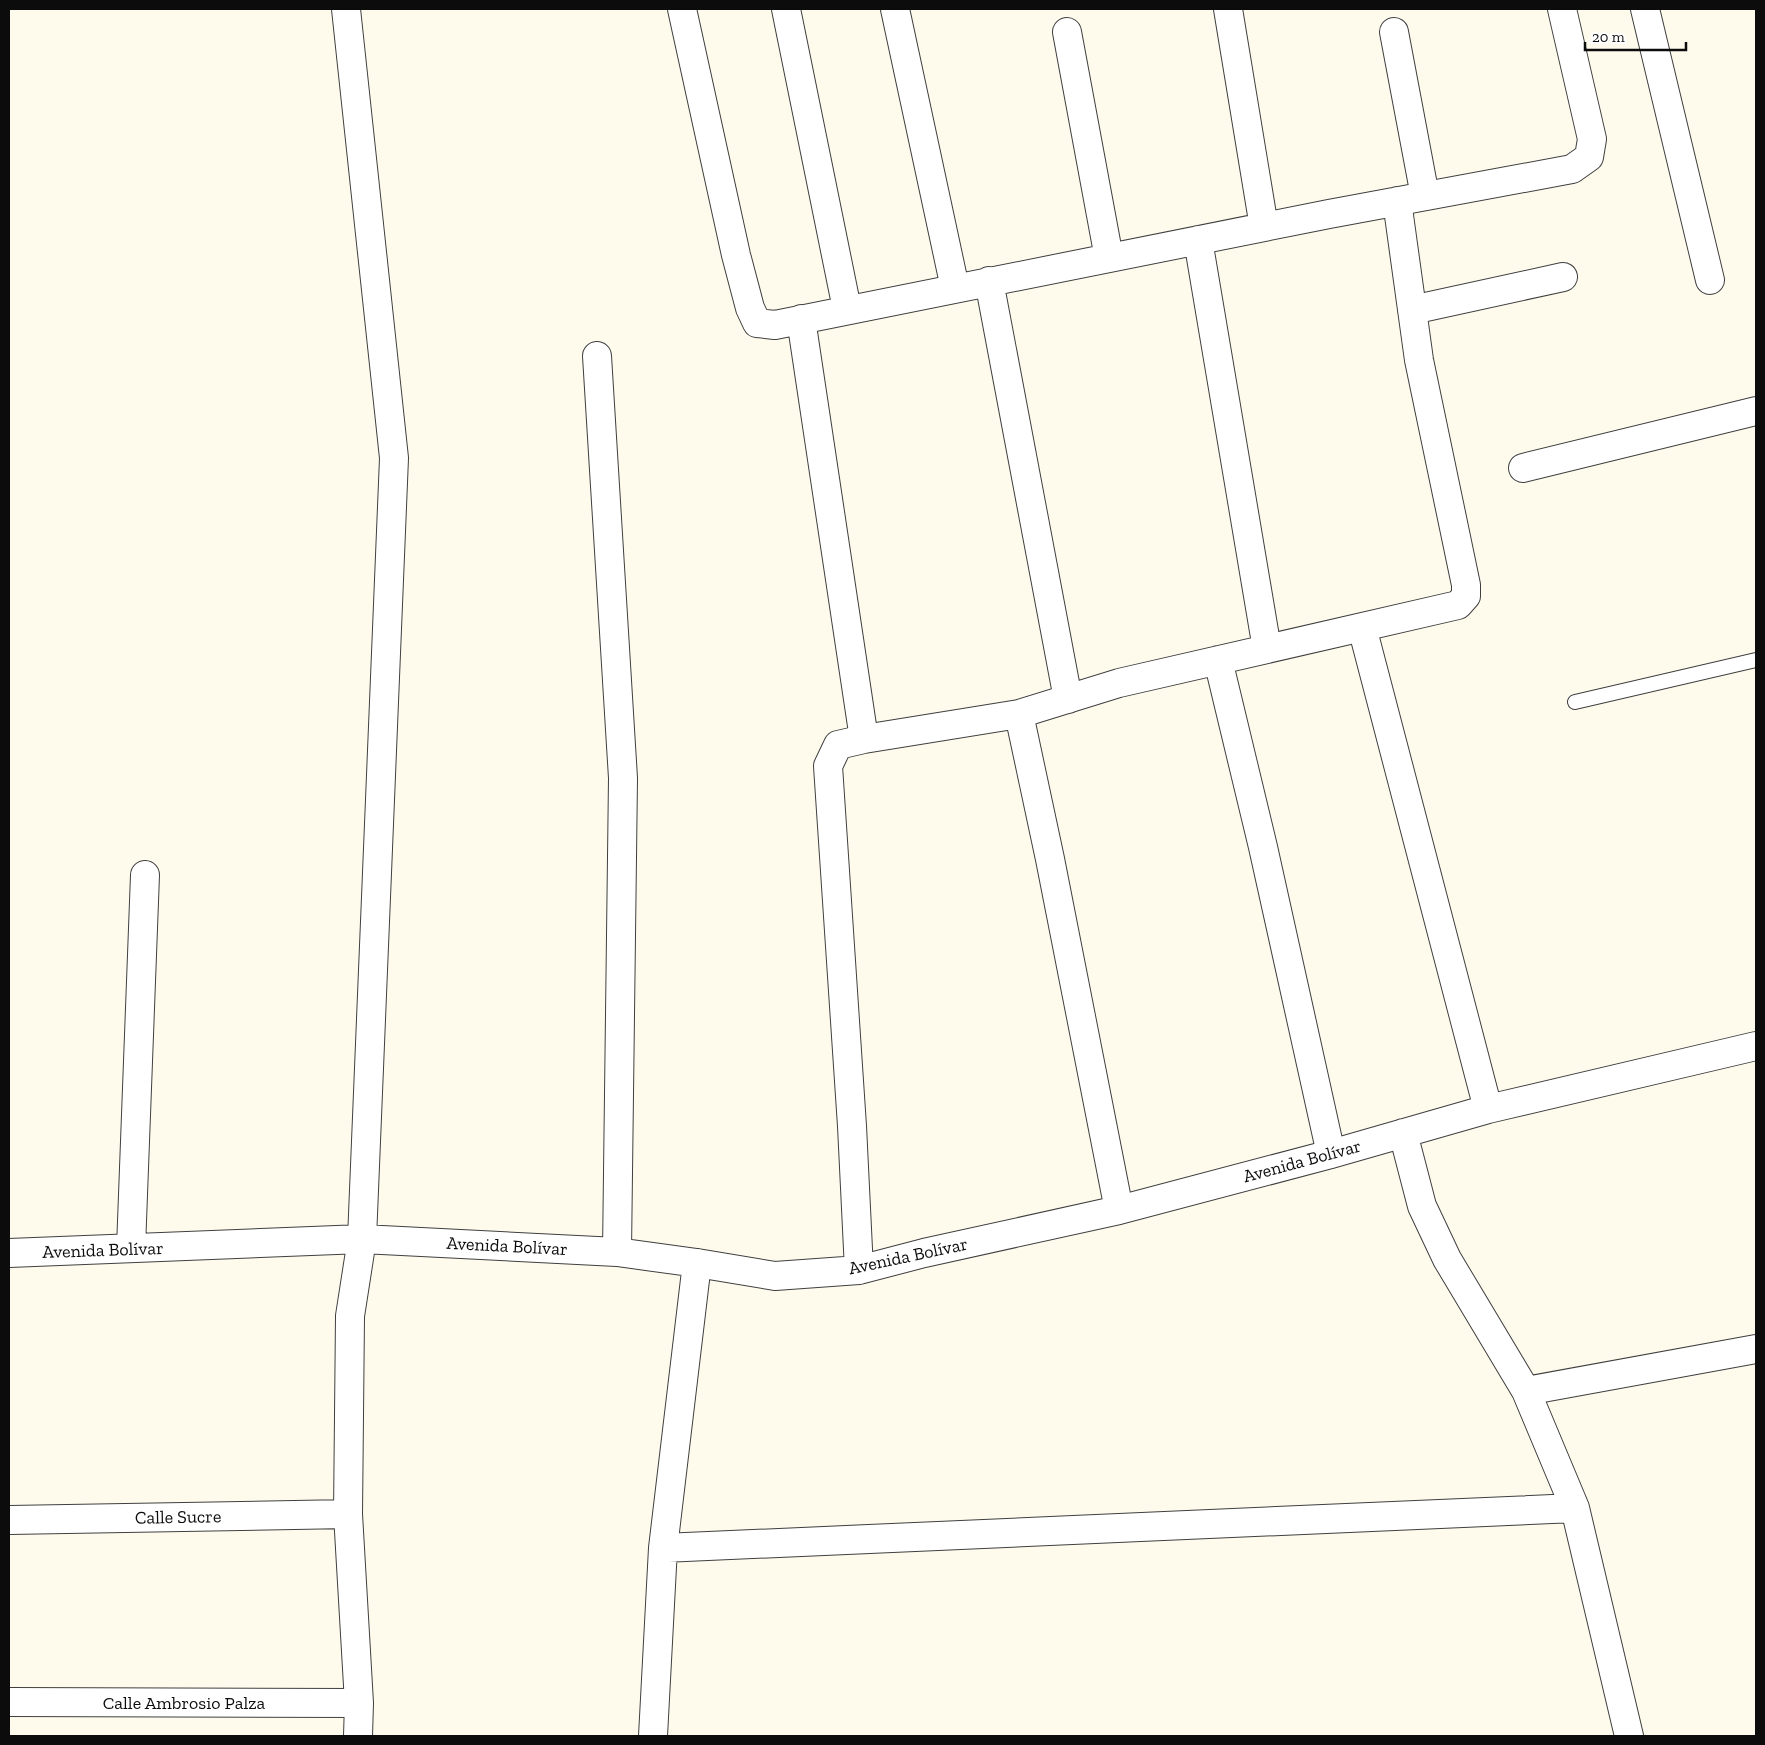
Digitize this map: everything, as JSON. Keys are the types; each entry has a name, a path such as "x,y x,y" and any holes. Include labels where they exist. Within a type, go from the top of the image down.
{"street":[{"path":"346,9 394,458 362,1238 350,1316 348,1514 359,1703 358,1736"},
{"path":"682,9 736,255 750,308 756,323 775,325 847,309 1264,227 1572,169 1589,157 1592,139 1562,9"},
{"path":"786,9 847,309"},
{"path":"895,9 955,288"},
{"path":"1228,9 1264,227"},
{"path":"1644,9 1710,280"},
{"path":"1067,32 1108,258"},
{"path":"1394,32 1424,196"},
{"path":"859,1270 852,1126 828,766 838,745 1019,714 1119,683 1458,605 1466,596 1466,585 1419,360 1397,201"},
{"path":"1198,240 1267,649"},
{"path":"1412,310 1563,277"},
{"path":"989,281 1068,699"},
{"path":"801,319 864,740"},
{"path":"597,356 623,778 617,1252"},
{"path":"1522,468 1756,411"},
{"path":"1362,626 1488,1109"},
{"path":"1218,660 1263,848 1331,1154"},
{"path":"1019,714 1120,1210"},
{"path":"131,1248 146,875"},
{"name":"Avenida Bolívar","path":"9,1253 362,1238 617,1252 775,1276 859,1270 924,1253 1120,1210 1331,1154 1488,1109 1756,1046"},
{"path":"1403,1133 1422,1206 1447,1259 1526,1391 1575,1508 1629,1736"},
{"path":"653,1736 662,1548 697,1263"},
{"path":"1526,1391 1756,1349"},
{"path":"662,1548 1575,1508"},
{"name":"Calle Sucre","path":"9,1520 348,1514"},
{"name":"Calle Ambrosio Palza","path":"9,1702 359,1703"}],"lane":[{"path":"1574,702 1756,660"}]}
